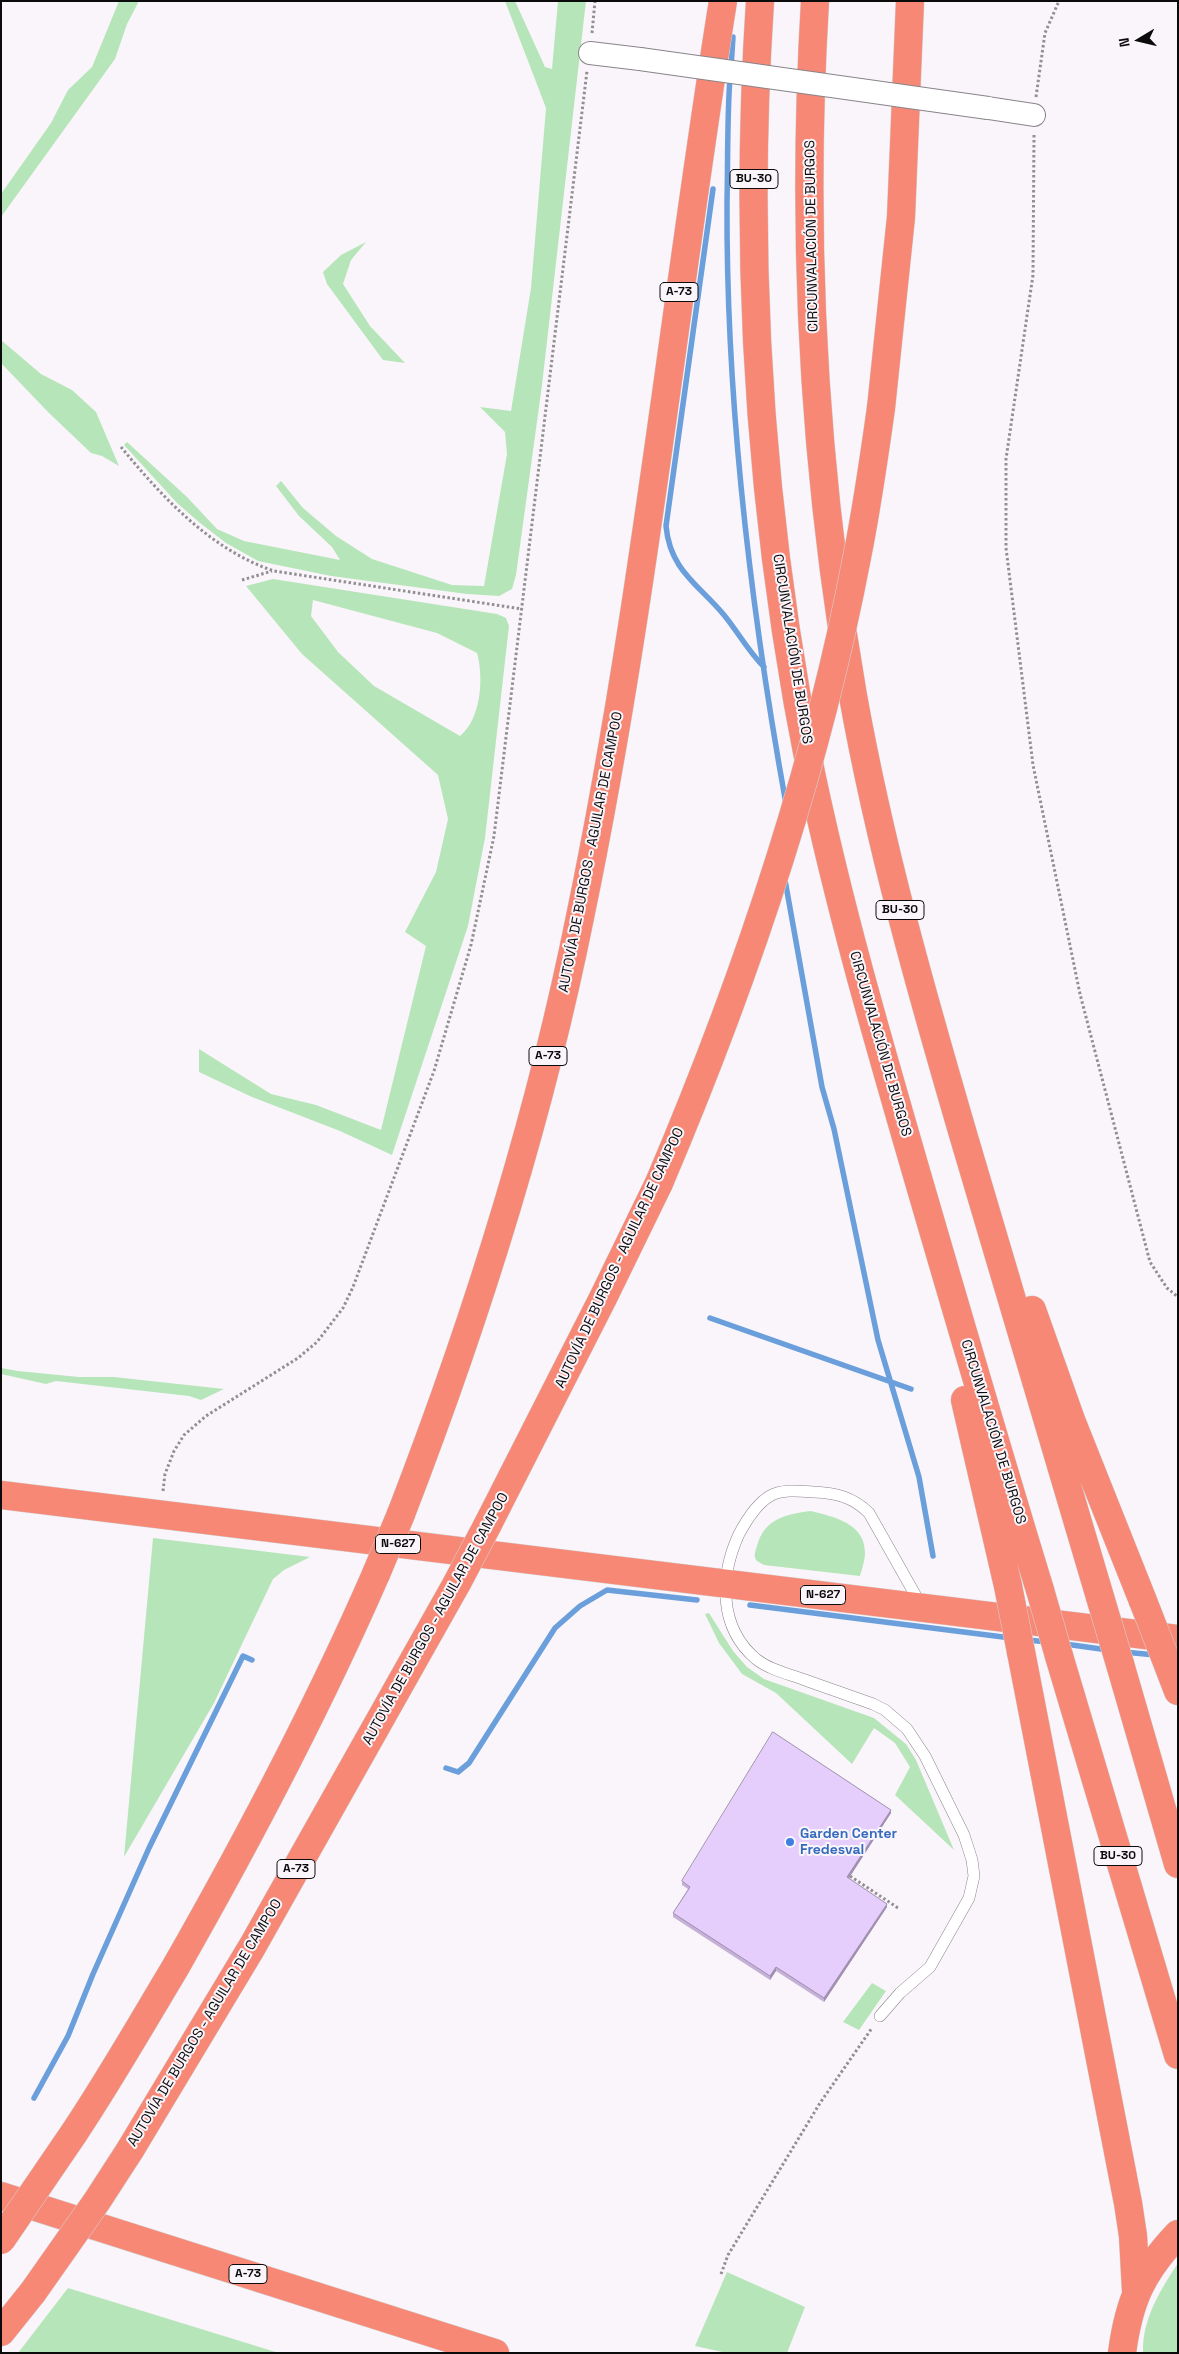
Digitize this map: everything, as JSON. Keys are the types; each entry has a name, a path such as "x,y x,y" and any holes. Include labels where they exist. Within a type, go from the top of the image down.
{"highway":[{"name":"AUTOVÍA DE BURGOS - AGUILAR DE CAMPOO","path":"1,2240 74,2133 134,2037 254,1826 323,1688 376,1574 401,1514 449,1384 492,1256 542,1079 580,919 608,776 639,583 685,252 723,1"},
{"name":"CIRCUNVALACIÓN DE BURGOS","path":"760,1 754,160 754,260 765,445 776,549 790,648 811,769 834,875 900,1119 1178,2055"},
{"name":"CIRCUNVALACIÓN DE BURGOS","path":"815,1 809,203 812,326 821,450 844,634 871,787 894,889 921,990 1178,1864"},
{"name":"AUTOVÍA DE BURGOS - AGUILAR DE CAMPOO","path":"1,2332 33,2292 97,2201 130,2150 252,1947 457,1583 603,1298 659,1182 705,1074 739,982 799,796 847,604 866,506 881,408 901,217 910,1"},
{"name":"BU-30","path":"871,787 1031,1306 1071,1420 1175,1683"},
{"path":"834,875 876,1063 966,1404 1008,1586 1128,2203 1134,2244 1136,2291"},
{"name":"N-627","path":"1,1495 1178,1639"},
{"name":"A-73","path":"1,2196 495,2353"},
{"path":"1122,2353 1126,2323 1136,2291 1155,2258 1178,2234"}],"street":[{"path":"590,52 1034,115"}],"lane":[{"path":"880,2016 900,1993 930,1967 969,1898 974,1876 972,1860 964,1836 925,1756 907,1730 891,1715 873,1704 774,1669 758,1660 737,1636 730,1619 724,1583 730,1553 745,1523 758,1506 770,1496 787,1491 827,1493 846,1497 859,1503 869,1513 922,1607"}],"path":[{"path":"160,1515 165,1474 174,1451 184,1435 206,1416 298,1358 317,1342 330,1328 353,1287 434,1071 471,945 494,836 595,1"},
{"path":"1059,1 1045,33 1034,115 1033,275 1006,459 1006,548 1031,755 1080,994 1150,1262 1167,1288 1178,1297"},
{"path":"121,447 159,493 220,544 257,565 274,571 522,610"},
{"path":"242,580 274,571"},
{"path":"850,1876 898,1908"},
{"path":"722,2274 728,2256 820,2103 880,2016"}],"green space":[{"path":"119,1 139,1 127,24 115,59 1,217 1,194 51,123 68,90 92,67"},
{"path":"505,1 515,1 545,67 552,69 558,1 586,1 542,385 516,575 512,589 499,596 467,594 331,576 258,561 226,543 200,523 177,503 124,445 127,442 187,497 217,529 244,541 340,560 332,547 299,516 276,486 281,481 303,508 336,536 372,559 452,585 484,586 507,454 505,432 480,407 511,411 531,288 546,108"},
{"path":"366,242 351,260 343,284 370,326 405,363 383,360 327,284 323,272 341,255"},
{"path":"1,340 41,374 72,390 96,412 119,466 102,456 91,453 1,363"},
{"path":"273,579 497,614 506,618 509,626 485,838 468,926 392,1155 340,1131 252,1097 199,1072 199,1049 271,1094 316,1105 381,1130 426,946 405,932 436,872 448,819 438,775 302,654 246,586","holes":["313,600 437,633 477,653 480,674 479,698 472,719 467,729 460,736 374,686 338,652 311,616"]},
{"path":"1,1368 79,1377 114,1377 224,1389 201,1400 189,1396 56,1381 46,1384 1,1374"},
{"path":"811,1511 847,1523 860,1535 864,1543 865,1553 860,1576 764,1565 757,1561 755,1554 760,1537 771,1524 785,1516"},
{"path":"153,1538 310,1557 284,1570 273,1579 214,1703 124,1857"},
{"path":"709,1613 733,1651 747,1667 764,1679 874,1718 906,1744 916,1760 954,1850 895,1795 910,1767 895,1743 874,1728 852,1764 776,1693 742,1674 719,1643 705,1614"},
{"path":"872,1983 886,1991 859,2030 843,2022"},
{"path":"1178,2263 1178,2353 1143,2353 1143,2341 1153,2306"},
{"path":"727,2272 805,2307 787,2353 727,2353 695,2346"},
{"path":"68,2288 279,2353 18,2353"}],"building":[{"name":"Garden Center Fredesval","path":"773,1732 891,1810 847,1877 887,1904 824,1998 776,1967 770,1976 673,1913 690,1887 682,1881"}],"waterway":[{"path":"731,68 733,37"},
{"path":"730,77 727,202 728,278 736,429 751,579 761,654 786,804"},
{"path":"713,189 666,526 673,554 679,565 724,615 764,667"},
{"path":"785,880 822,1087 834,1129 878,1340 919,1477 933,1556"},
{"path":"710,1318 911,1389"},
{"path":"446,1768 458,1772 469,1763 555,1628 580,1606 607,1590 697,1600"},
{"path":"750,1605 1011,1638"},
{"path":"1027,1640 1048,1642"},
{"path":"1065,1644 1108,1650"},
{"path":"1124,1652 1155,1655"},
{"path":"34,2098 68,2036 93,1974 149,1848 243,1656 252,1660"}],"place":[{"name":"Garden Center Fredesval","path":"790,1842"}]}
